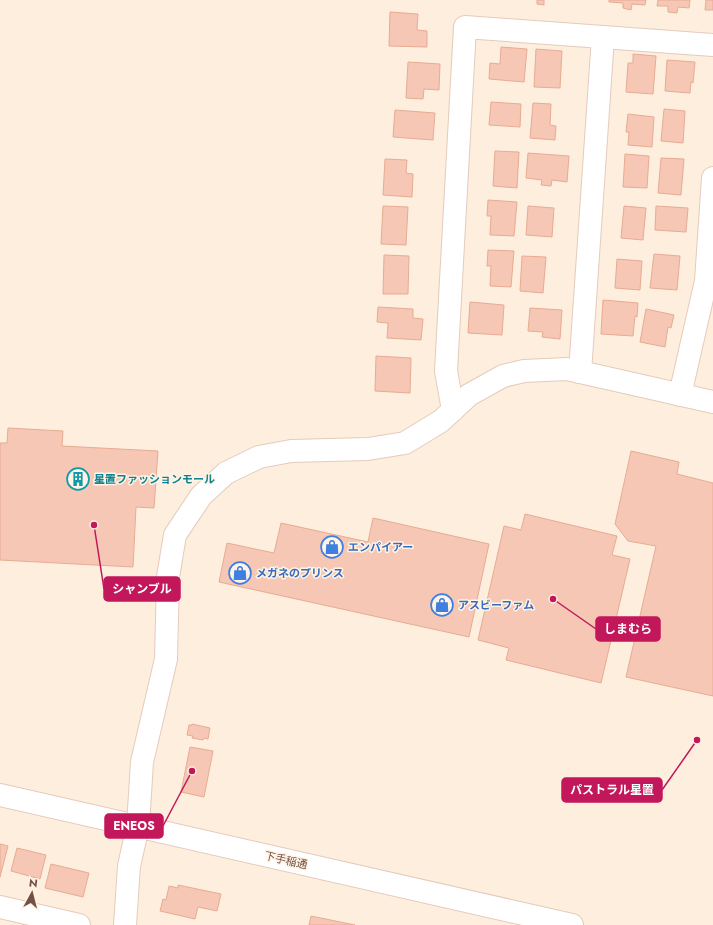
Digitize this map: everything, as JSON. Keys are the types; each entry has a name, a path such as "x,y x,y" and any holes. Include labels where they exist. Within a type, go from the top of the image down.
{"street":[{"path":"453,410 446,371 465,27 713,45"},
{"path":"580,372 603,37"},
{"path":"680,395 710,281 713,178"},
{"path":"124,925 129,866 138,826 142,762 166,659 168,577 175,535 201,496 226,473 259,457 291,451 368,449 405,443 441,421 469,395 503,376 524,371 567,369 713,402"},
{"name":"下手稲通","path":"0,795 572,925"},
{"path":"0,907 79,925"}],"building":[{"path":"537,0 544,0 544,5 537,4"},
{"path":"609,0 646,0 645,5 632,4 631,10 623,8 623,3 609,2"},
{"path":"658,0 690,0 689,8 678,7 677,13 668,12 668,6 657,6"},
{"path":"706,0 713,0 713,10 705,10"},
{"path":"390,12 418,14 417,30 427,31 427,47 389,46"},
{"path":"501,47 527,49 524,82 489,79 490,63 500,64"},
{"path":"536,49 562,51 560,88 534,87"},
{"path":"633,54 656,56 653,94 626,92 628,63 633,63"},
{"path":"667,60 695,62 693,83 691,82 690,93 665,91"},
{"path":"408,62 440,64 439,90 424,89 423,99 406,98"},
{"path":"491,102 521,104 520,127 489,125"},
{"path":"533,103 551,104 550,125 556,126 555,140 530,138"},
{"path":"664,109 685,111 683,143 661,141"},
{"path":"395,110 435,113 433,140 393,137"},
{"path":"628,114 654,117 652,147 628,145 629,132 626,132"},
{"path":"495,151 519,152 517,188 493,186"},
{"path":"528,153 569,156 567,182 552,180 551,186 541,185 542,180 526,178"},
{"path":"625,154 649,156 647,188 623,187"},
{"path":"661,158 684,159 681,195 658,193"},
{"path":"385,159 407,160 406,173 413,174 412,197 383,195"},
{"path":"488,200 517,202 514,236 490,235 491,216 487,216"},
{"path":"383,206 408,207 406,245 381,244"},
{"path":"528,206 554,208 552,237 526,235"},
{"path":"624,206 646,208 643,240 621,238"},
{"path":"656,206 688,208 686,232 655,230"},
{"path":"488,250 514,251 511,287 490,286 491,266 487,266"},
{"path":"654,254 680,256 677,290 650,288"},
{"path":"384,255 409,256 408,294 383,294"},
{"path":"522,256 546,257 543,293 520,291"},
{"path":"617,259 642,261 640,290 615,288"},
{"path":"603,300 638,303 633,336 601,334"},
{"path":"470,302 504,305 502,335 468,333"},
{"path":"378,307 413,309 413,318 423,319 421,340 387,338 388,323 377,322"},
{"path":"530,308 562,310 560,339 542,337 543,332 528,331"},
{"path":"646,309 674,315 671,328 668,327 665,347 640,342"},
{"path":"376,356 411,358 410,393 375,391"},
{"name":"星置ファッションモール","path":"8,428 63,431 62,446 158,451 154,508 136,507 133,567 0,560 0,443 7,443"},
{"path":"631,451 679,462 677,474 713,483 713,696 626,677 656,546 628,541 615,524"},
{"path":"525,514 617,536 612,555 630,559 601,683 506,660 509,648 478,640 504,526 521,530"},
{"path":"373,518 489,544 469,637 219,582 227,543 274,553 281,523 368,542"},
{"path":"192,724 210,728 208,739 204,738 203,740 192,738 193,736 187,735 189,725"},
{"path":"190,747 213,751 204,797 181,792"},
{"path":"0,844 8,846 0,877"},
{"path":"17,848 46,855 40,879 11,871"},
{"path":"51,864 89,873 83,897 45,888"},
{"path":"178,885 221,894 217,911 198,907 195,919 160,911 163,899 166,900 169,886 178,888"},
{"path":"311,916 355,925 309,925"}],"place":[{"name":"星置ファッションモール","path":"78,479"},
{"name":"シャンブル","path":"94,525"},
{"name":"エンパイアー","path":"332,547"},
{"name":"メガネのプリンス","path":"240,573"},
{"name":"しまむら","path":"553,599"},
{"name":"アスビーファム","path":"442,605"},
{"name":"パストラル星置","path":"697,740"},
{"name":"ENEOS","path":"192,771"}]}
